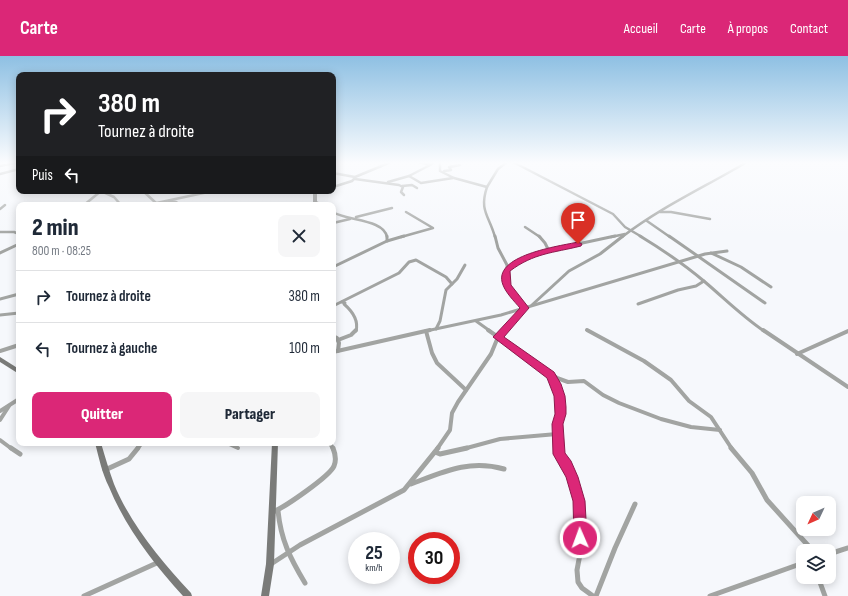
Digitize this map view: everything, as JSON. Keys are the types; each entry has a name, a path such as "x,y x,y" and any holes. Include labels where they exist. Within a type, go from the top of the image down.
{"main road":[{"path":"0,359 16,370"},
{"path":"99,446 105,470 115,498 126,517 159,562 188,596"},
{"path":"265,596 275,512 275,446"}],"street":[{"path":"402,187 401,192 404,195"},
{"path":"487,187 483,199 484,212 491,223 498,248 507,265 507,285 527,308"},
{"path":"563,187 613,214 622,224 648,240 704,281 748,320 848,387"},
{"path":"270,564 300,545 400,493 410,484 450,430 452,413 491,354 498,337 527,308 569,272 600,254 625,234 647,221 672,203 705,187"},
{"path":"88,202 97,194"},
{"path":"108,194 114,197 118,202"},
{"path":"146,194 155,202"},
{"path":"160,202 200,194"},
{"path":"183,202 186,197"},
{"path":"164,201 176,202"},
{"path":"0,209 4,205"},
{"path":"336,222 392,208"},
{"path":"336,266 387,241 433,228 406,212"},
{"path":"660,212 672,212 710,220"},
{"path":"336,214 341,216 351,217 351,219 364,221 386,232 388,238 387,241"},
{"path":"647,221 765,302"},
{"path":"525,227 542,239 548,246 549,251"},
{"path":"0,232 16,233"},
{"path":"507,270 536,253 625,234"},
{"path":"0,253 16,245"},
{"path":"338,351 476,321 527,308 696,256 727,251"},
{"path":"710,253 741,267 771,287"},
{"path":"336,305 398,273 413,260 420,261 446,278 452,284"},
{"path":"436,329 440,321 446,290 458,278 465,265"},
{"path":"638,304 678,290 696,286 704,281"},
{"path":"0,299 16,295"},
{"path":"338,351 340,346 338,340 353,334 357,330 357,322 344,304 345,303 342,302"},
{"path":"0,315 16,313"},
{"path":"476,321 551,375 567,382 587,382 605,396 656,418 704,430 720,430"},
{"path":"587,330 632,353 671,380 689,401 711,417 733,450 752,473 767,500 807,544"},
{"path":"426,331 432,353 437,363 466,390"},
{"path":"797,354 848,331"},
{"path":"0,351 16,346"},
{"path":"551,375 560,396 560,414 557,424 559,454 567,465 579,501 581,549 577,581 583,589 594,596 636,504"},
{"path":"0,411 16,401"},
{"path":"0,420 10,405"},
{"path":"435,452 440,454 447,453 500,439 558,434"},
{"path":"0,440 20,454"},
{"path":"105,470 121,464 129,459 140,446"},
{"path":"234,446 238,448"},
{"path":"305,583 288,554 280,536 275,512 333,468 336,462 335,453 332,446"},
{"path":"410,484 463,466 477,464 494,465 504,470"},
{"path":"836,552 848,548"},
{"path":"84,596 159,562"},
{"path":"710,596 796,565"},
{"path":"821,584 826,596"}],"route":[{"path":"578,244 536,253 519,261 507,270 507,285 524,308 498,337 524,354 551,375 556,384 560,396 560,414 557,424 559,454 567,465 579,501 580,538"}]}
